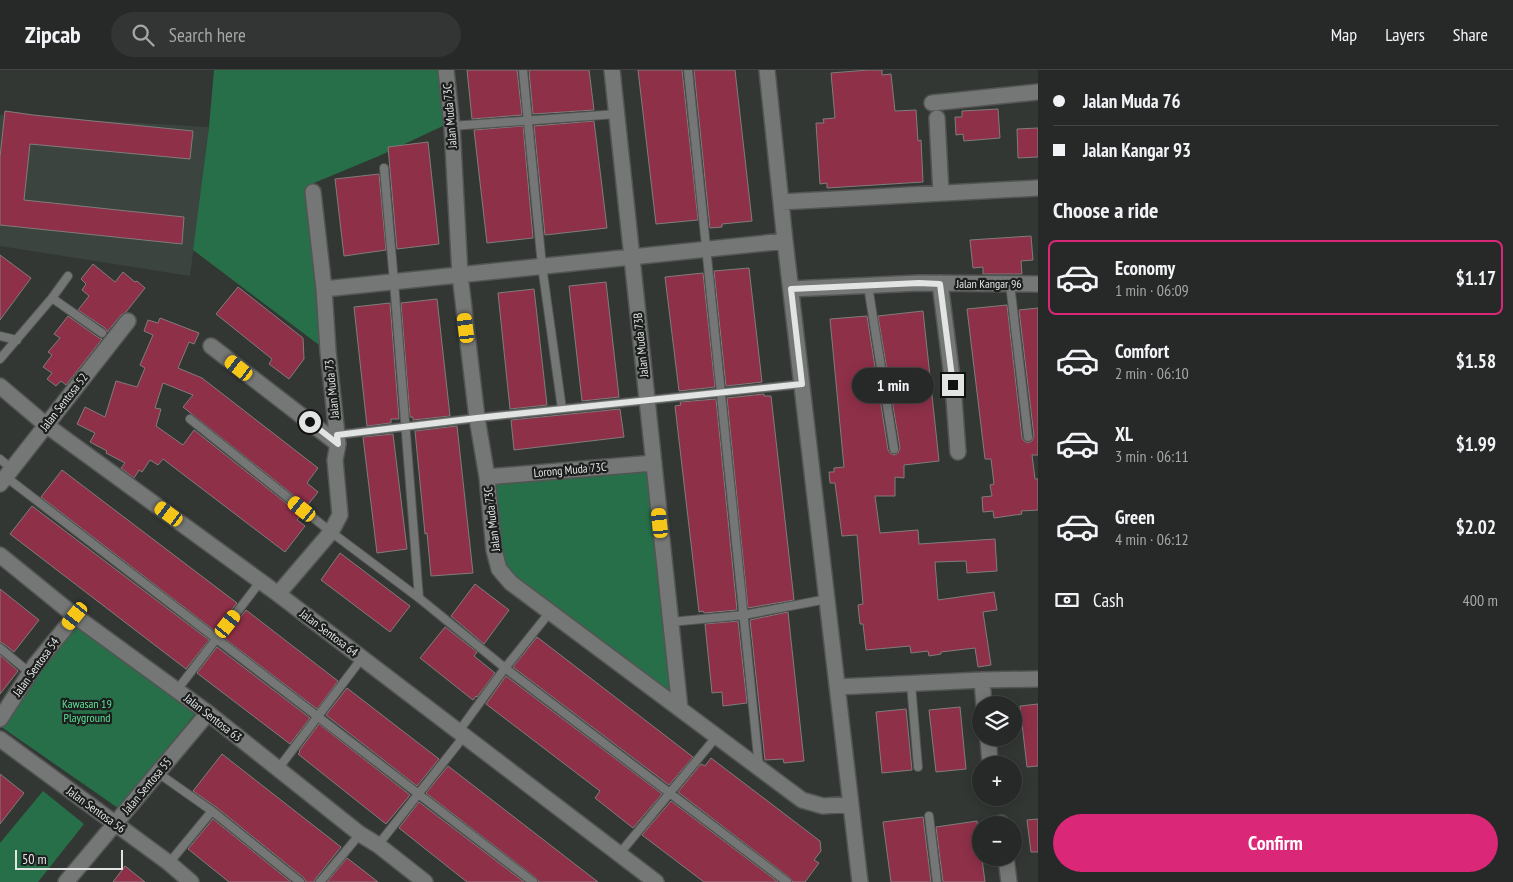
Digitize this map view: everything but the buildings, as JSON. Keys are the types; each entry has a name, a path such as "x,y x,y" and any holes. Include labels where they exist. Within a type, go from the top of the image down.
{"street":[{"name":"Jalan Muda 73C","path":"446,70 452,126 460,275 477,418 487,477 494,550 499,569 511,583 802,800 823,806 851,804"},
{"name":"Jalan Muda 73B","path":"612,70 680,709"},
{"path":"767,70 860,882"},
{"path":"932,102 1038,92"},
{"path":"937,118 941,193"},
{"path":"781,202 1038,188"},
{"name":"Jalan Muda 73","path":"278,594 331,532 340,515 335,460 337,439 324,289 313,192"},
{"path":"324,289 785,240"},
{"path":"940,284 953,385 958,452"},
{"name":"Jalan Kangar 96","path":"791,289 940,284 1038,284"},
{"name":"Jalan Sentosa 52","path":"4,472 46,425 128,321"},
{"path":"211,346 337,439"},
{"name":"Jalan Sentosa 64","path":"0,386 46,425 278,594 656,882"},
{"name":"Lorong Muda 73C","path":"487,477 654,463"},
{"name":"Jalan Sentosa 63","path":"0,555 75,616 208,713 360,834 378,845 425,882"},
{"name":"Jalan Sentosa 54","path":"0,719 30,672 75,616"},
{"path":"837,687 982,680 1038,680"},
{"path":"982,680 983,696"},
{"name":"Jalan Sentosa 55","path":"70,881 208,713"},
{"name":"Jalan Sentosa 56","path":"0,739 191,882"},
{"path":"1007,866 1009,882"}],"lane":[{"path":"523,70 542,266 562,409"},
{"path":"688,70 759,768"},
{"path":"452,126 616,114"},
{"path":"384,168 419,598"},
{"path":"0,359 52,298 68,276"},
{"path":"1010,284 1028,437"},
{"path":"868,286 894,449"},
{"path":"52,298 102,333"},
{"path":"0,336 17,340"},
{"path":"337,439 406,427 477,418 802,384"},
{"path":"190,419 331,532 419,598 505,668 787,882"},
{"path":"4,472 216,639 534,882"},
{"path":"176,690 260,582"},
{"path":"671,622 744,615 827,600"},
{"path":"378,845 419,795 505,668 550,612"},
{"path":"0,648 30,672"},
{"path":"278,769 362,658"},
{"path":"911,684 918,767"},
{"path":"620,853 717,736"},
{"path":"158,773 212,811 300,882"},
{"path":"168,863 212,811"},
{"path":"929,816 937,882"},
{"path":"320,882 360,834"}],"shaded area":[{"path":"0,115 209,127 190,276 0,246"}],"green space":[{"path":"214,70 442,70 445,125 379,156 309,185 327,351 193,250 209,127"},
{"path":"654,463 680,709 499,569 487,477"},
{"name":"Kawasan 19 Playground","path":"71,623 196,713 118,808 0,726"},
{"path":"43,791 84,824 38,882 0,882 0,843"}],"route":[{"path":"310,422 338,444 337,435 477,418 802,384 791,289 919,283 940,284 953,385"}]}
